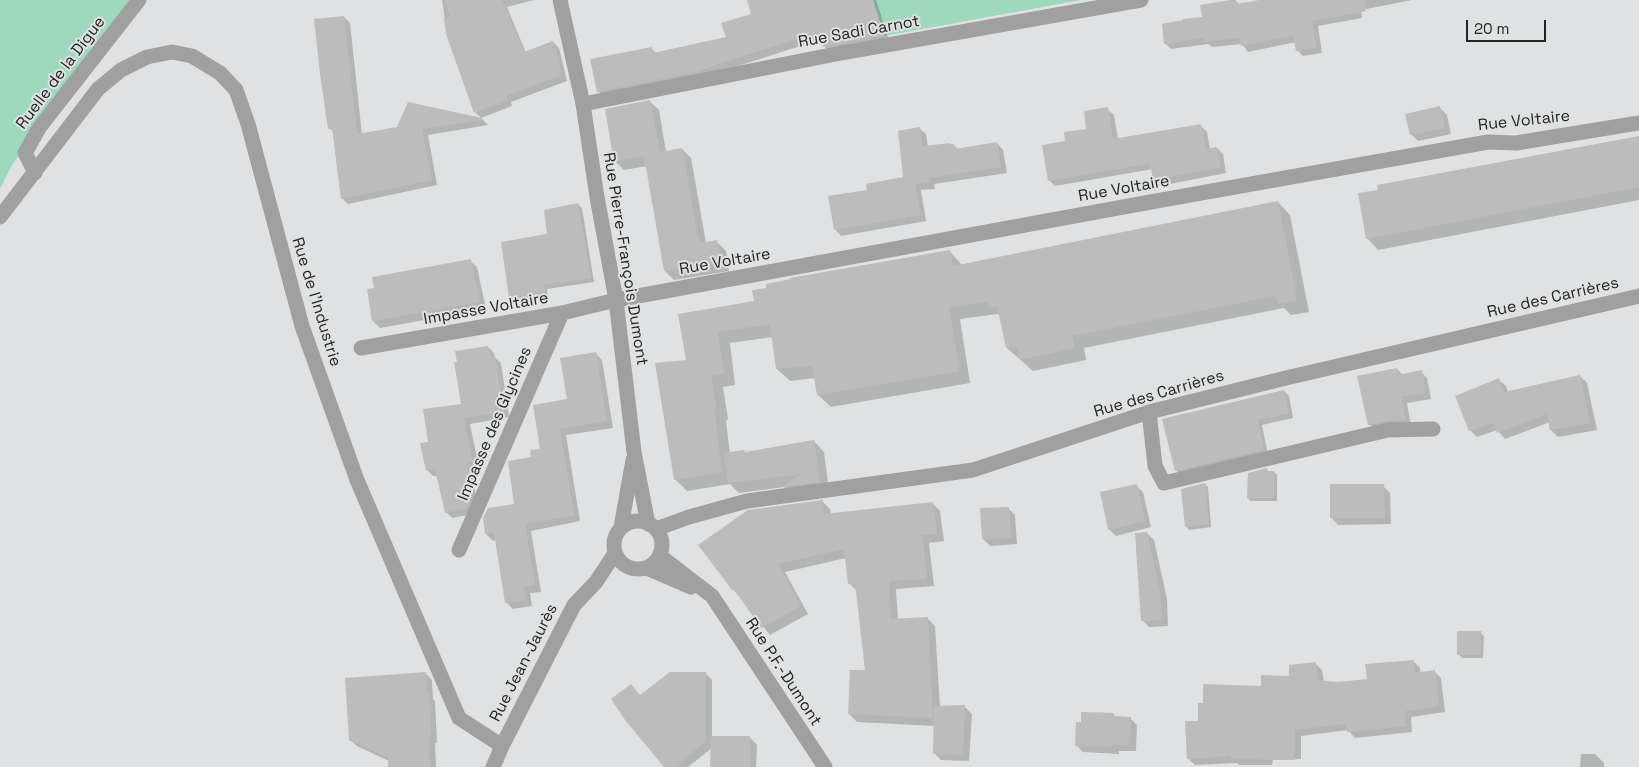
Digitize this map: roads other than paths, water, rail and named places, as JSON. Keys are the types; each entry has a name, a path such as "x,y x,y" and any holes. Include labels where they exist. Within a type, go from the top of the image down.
{"street":[{"name":"Ruelle de la Digue","path":"35,173 25,153 39,128 139,0"},
{"name":"Rue Pierre-François Dumont","path":"560,0 583,104 597,197 616,300 634,452 652,527"},
{"name":"Rue Sadi Carnot","path":"583,104 836,54 1141,0"},
{"name":"Rue de l'Industrie","path":"35,173 98,89 121,70 147,57 172,52 192,56 220,73 236,90 248,124 302,326 357,480 459,718 502,746"},
{"name":"Rue Voltaire","path":"616,300 1488,142 1516,143 1639,123"},
{"path":"0,217 35,173"},
{"name":"Rue des Carrières","path":"652,527 747,501 974,470 1149,412 1639,296"},
{"name":"Impasse Voltaire","path":"361,348 562,313 616,300"},
{"name":"Impasse des Glycines","path":"459,550 562,313"},
{"path":"1149,412 1155,466 1164,483 1388,430 1433,429"},
{"path":"621,527 634,452"},
{"path":"661,551 660,538 652,527 639,521 629,522 621,527 616,534 615,553 620,562 637,570 647,568 654,564 661,551 689,517"},
{"name":"Rue P.F.-Dumont","path":"661,551 712,596 825,767"},
{"name":"Rue Jean-Jaurès","path":"493,767 574,604 596,582 615,553"},
{"name":"Rue Jean-Jaurès","path":"596,582 628,567"},
{"path":"647,568 712,596"}]}
